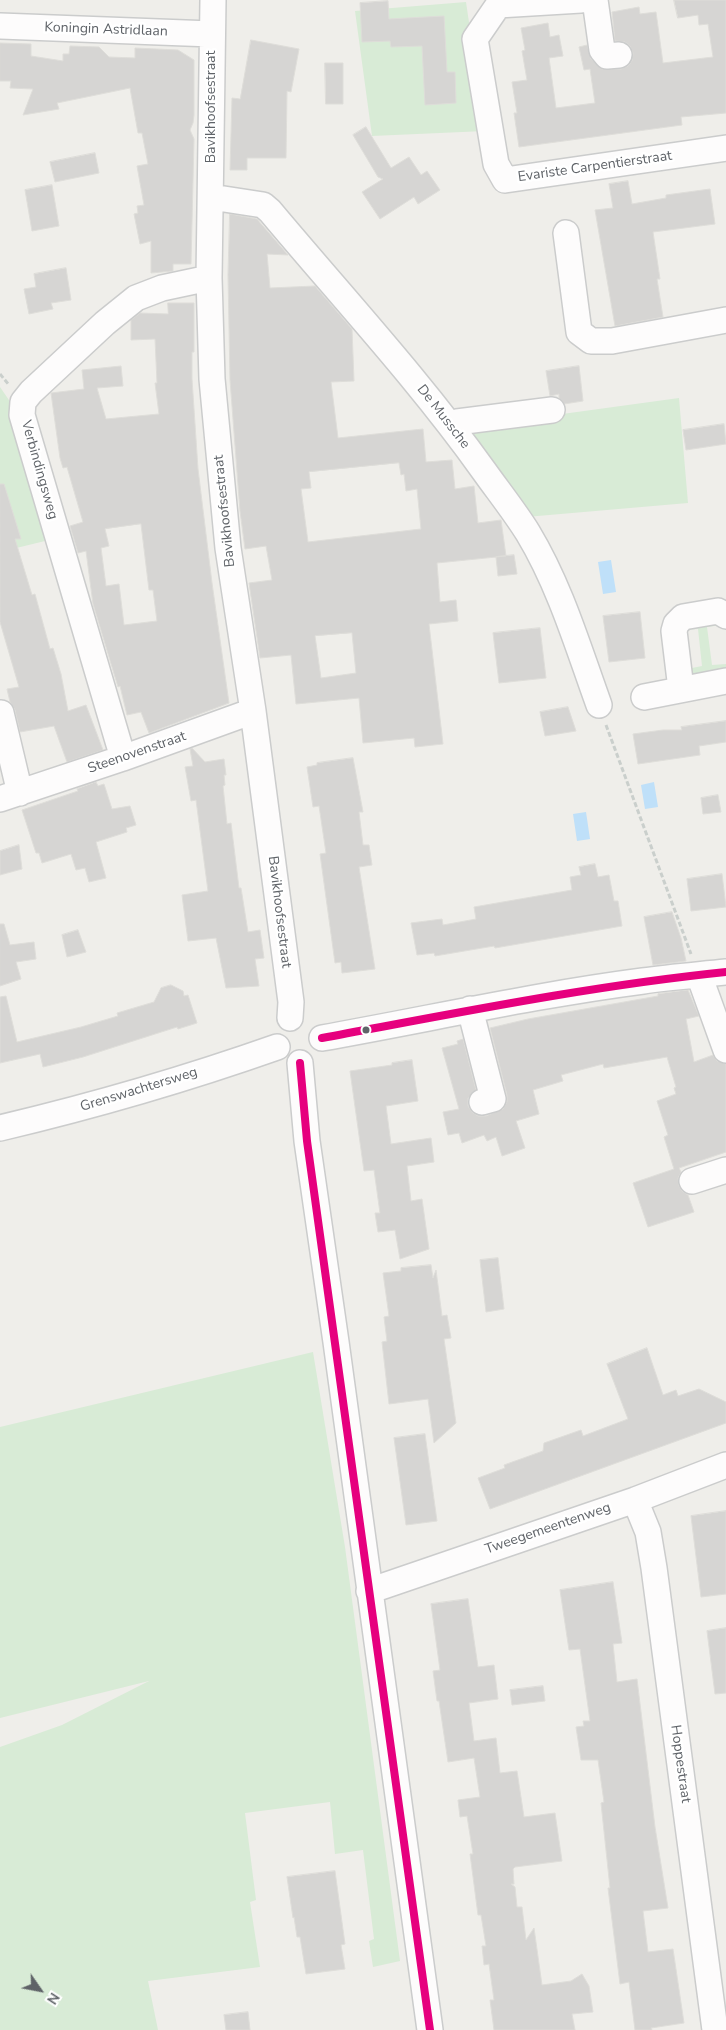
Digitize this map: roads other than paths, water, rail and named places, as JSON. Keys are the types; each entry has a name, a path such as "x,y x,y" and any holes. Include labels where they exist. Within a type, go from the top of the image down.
{"street":[{"name":"Bavikhoofsestraat","path":"213,0 209,278 212,379 228,548 254,711 290,1002 290,1018"},
{"path":"500,3 581,0"},
{"path":"595,0 602,50 607,56 619,55"},
{"name":"Evariste Carpentierstraat","path":"500,3 475,39 496,164 505,180 726,148"},
{"name":"Koningin Astridlaan","path":"0,26 212,34"},
{"name":"De Mussche","path":"211,197 263,205 270,211 351,308 397,359 451,426 528,534 558,594 599,705"},
{"path":"566,233 579,332 590,342 612,341 726,320"},
{"name":"Verbindingsweg","path":"123,758 22,414 23,402 31,392 98,329 136,298 162,288 209,278"},
{"path":"451,426 457,422 552,410"},
{"path":"681,689 674,631 676,624 683,617 718,611 726,616"},
{"path":"644,697 726,681"},
{"name":"Steenovenstraat","path":"1,713 10,796 254,711"},
{"path":"322,1038 470,1009 644,980 726,972"},
{"path":"699,975 726,1050"},
{"path":"470,1009 492,1099 482,1102"},
{"path":"304,1017 311,1020 320,1031 322,1038 321,1047 316,1055 309,1061 300,1063 286,1058 277,1047 276,1039 278,1030 290,1018 304,1017"},
{"name":"Grenswachtersweg","path":"0,1128 116,1097 277,1047"},
{"path":"300,1063 306,1141 336,1342 430,2030"},
{"path":"692,1181 726,1170"},
{"name":"Tweegemeentenweg","path":"369,1591 635,1500 726,1465"},
{"name":"Hoppestraat","path":"635,1500 648,1532 654,1568 715,2030"}],"water":[{"path":"611,560 616,592 603,594 598,562"},
{"path":"654,782 658,807 645,809 641,785"},
{"path":"586,812 590,839 577,841 573,814"}]}
